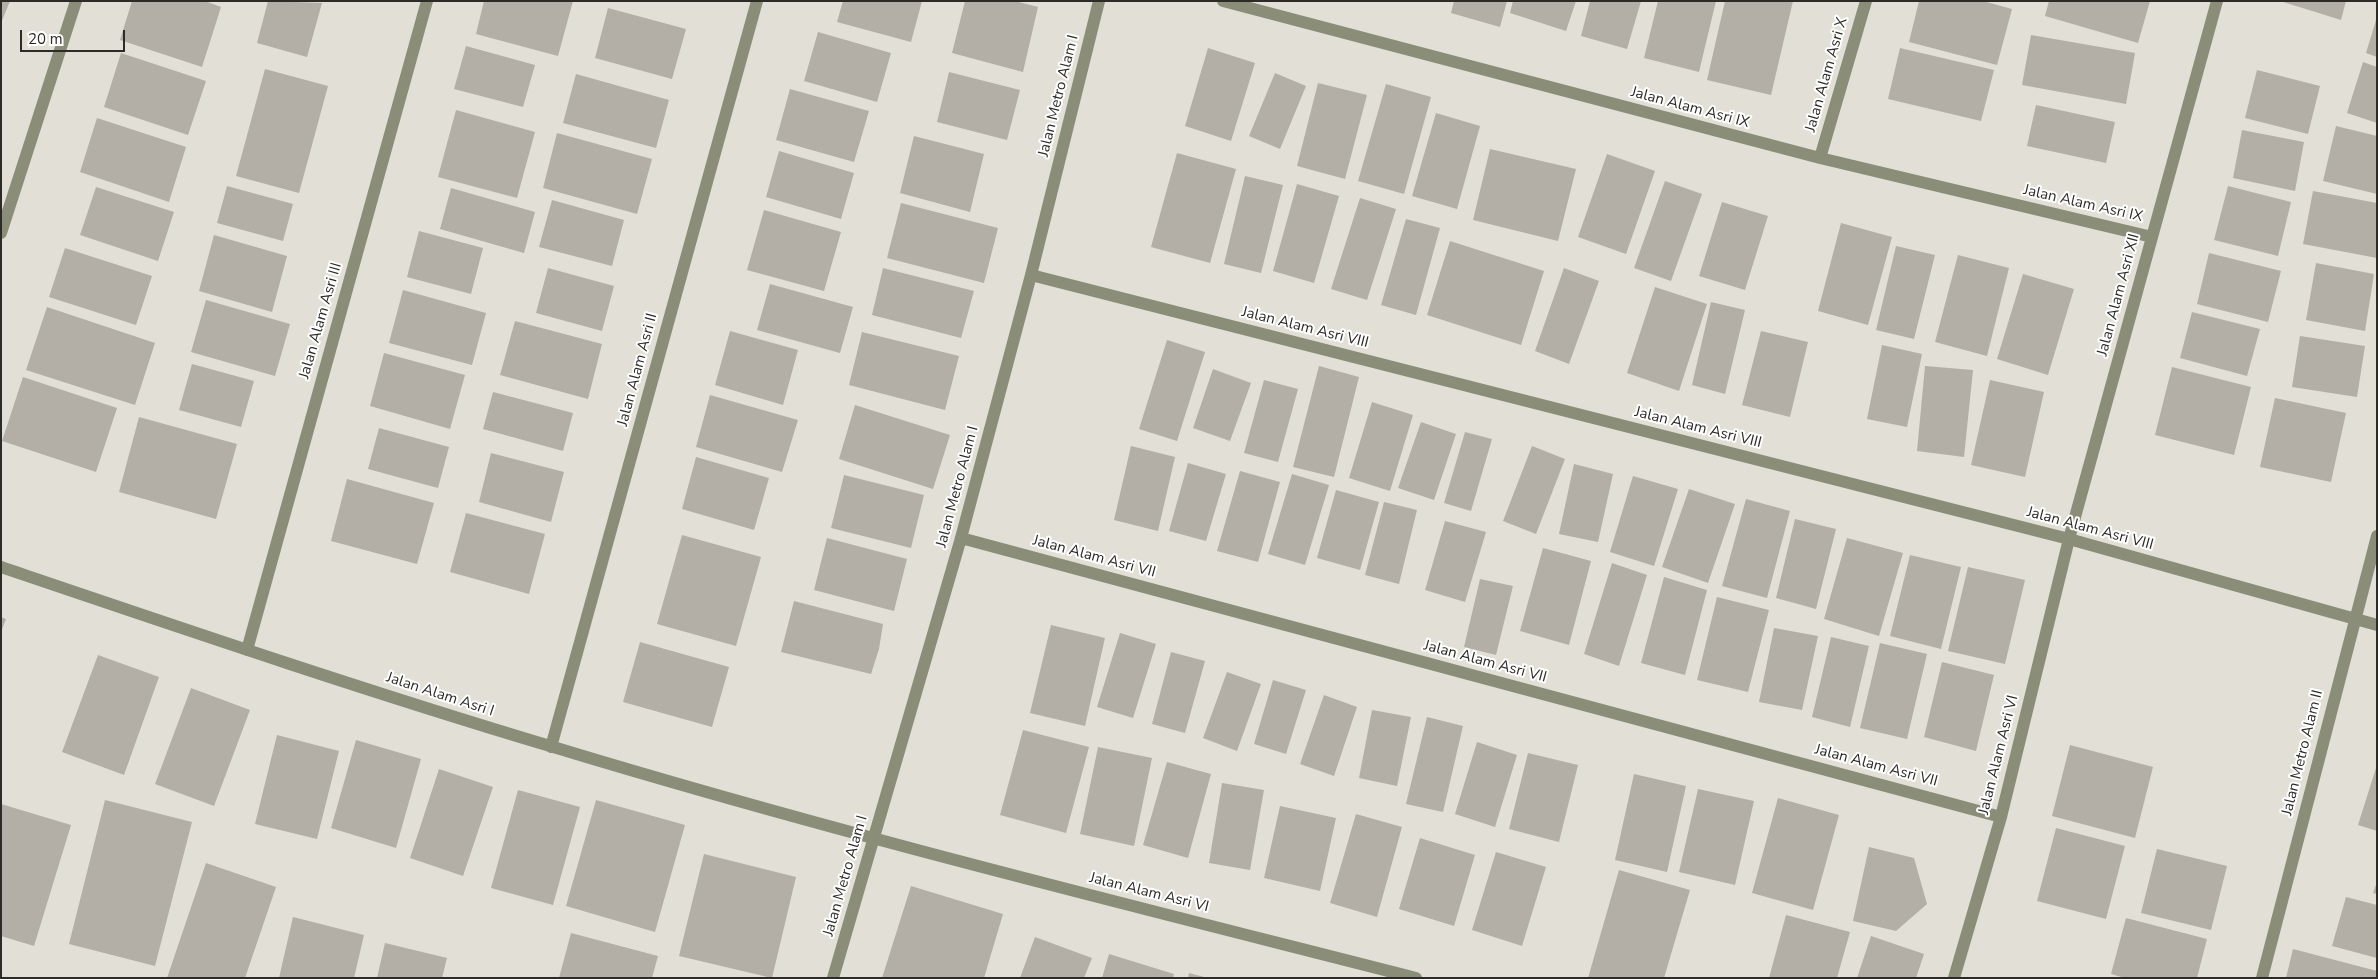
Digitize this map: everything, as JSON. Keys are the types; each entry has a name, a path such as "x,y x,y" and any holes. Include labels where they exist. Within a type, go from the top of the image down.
{"street":[{"path":"1,233 76,1"},
{"name":"Jalan Alam Asri III","path":"246,650 427,1"},
{"name":"Jalan Alam Asri II","path":"551,747 757,1"},
{"name":"Jalan Metro Alam I","path":"833,978 962,538 1032,275 1099,1"},
{"name":"Jalan Alam Asri IX","path":"1223,1 1820,158 2152,237"},
{"name":"Jalan Alam Asri X","path":"1820,158 1866,1"},
{"name":"Jalan Alam Asri XII","path":"2070,540 2217,1"},
{"name":"Jalan Alam Asri VIII","path":"1032,275 2070,540 2377,625"},
{"name":"Jalan Metro Alam II","path":"2262,978 2377,536"},
{"name":"Jalan Alam Asri VII","path":"962,538 2001,817"},
{"name":"Jalan Alam Asri VI","path":"1954,978 2001,817 2070,540"},
{"name":"Jalan Alam Asri I","path":"1,568 246,650 551,747 873,839"},
{"name":"Jalan Alam Asri VI","path":"873,839 1416,978"}],"building":[{"path":"1,1 10,1 1,23"},
{"path":"132,1 205,1 221,7 202,67 120,40"},
{"path":"268,1 322,3 307,57 257,43"},
{"path":"484,1 573,1 558,56 476,34"},
{"path":"843,1 922,1 911,42 837,22"},
{"path":"965,1 1015,1 1038,7 1023,72 952,53"},
{"path":"1454,1 1507,1 1500,27 1451,13"},
{"path":"1513,1 1576,1 1566,31 1510,13"},
{"path":"1590,1 1641,1 1627,49 1581,36"},
{"path":"1658,1 1716,1 1699,72 1644,58"},
{"path":"1725,1 1793,1 1771,95 1707,80"},
{"path":"1919,1 1983,1 2012,9 1997,65 1909,42"},
{"path":"2049,1 2150,1 2138,43 2045,16"},
{"path":"2280,1 2346,1 2341,20"},
{"path":"608,8 686,29 672,79 595,58"},
{"path":"2377,20 2377,57 2366,53"},
{"path":"818,32 891,53 877,102 804,81"},
{"path":"2031,35 2135,53 2126,104 2022,85"},
{"path":"466,46 535,65 523,107 454,89"},
{"path":"1208,48 1255,63 1231,141 1185,126"},
{"path":"1900,48 1994,70 1981,121 1888,99"},
{"path":"121,53 206,81 188,135 104,107"},
{"path":"2363,62 2377,67 2377,123 2347,113"},
{"path":"265,69 328,86 299,193 236,176"},
{"path":"2257,70 2320,86 2308,134 2245,118"},
{"path":"949,72 1020,90 1007,140 937,122"},
{"path":"1275,73 1306,86 1280,149 1249,136"},
{"path":"576,74 669,100 656,148 563,123"},
{"path":"1318,83 1367,95 1345,179 1297,166"},
{"path":"1386,84 1431,97 1404,194 1358,181"},
{"path":"790,89 869,111 854,162 776,140"},
{"path":"2036,105 2115,122 2106,163 2027,146"},
{"path":"456,110 535,132 517,198 438,177"},
{"path":"1436,113 1480,126 1457,209 1412,196"},
{"path":"97,118 186,147 169,202 80,172"},
{"path":"2336,126 2377,136 2377,194 2323,181"},
{"path":"2242,130 2304,142 2295,191 2233,178"},
{"path":"557,133 652,159 637,214 543,188"},
{"path":"914,136 984,154 970,212 900,193"},
{"path":"1490,149 1576,169 1558,241 1473,220"},
{"path":"779,151 854,173 841,219 766,197"},
{"path":"1177,153 1236,169 1210,263 1151,247"},
{"path":"1607,154 1655,171 1626,254 1578,237"},
{"path":"1245,176 1283,185 1261,273 1224,264"},
{"path":"1665,181 1702,194 1671,281 1634,268"},
{"path":"1297,184 1339,196 1314,283 1273,271"},
{"path":"227,186 293,204 283,241 217,223"},
{"path":"2228,186 2291,202 2278,256 2214,240"},
{"path":"96,187 174,212 158,261 80,235"},
{"path":"451,188 535,212 524,253 440,229"},
{"path":"2313,191 2377,203 2377,258 2303,244"},
{"path":"1360,198 1396,209 1367,300 1331,289"},
{"path":"552,200 624,220 612,266 539,247"},
{"path":"1722,202 1768,216 1745,290 1699,276"},
{"path":"901,203 998,228 984,283 887,258"},
{"path":"764,210 841,232 824,291 747,270"},
{"path":"1406,219 1440,228 1416,315 1381,305"},
{"path":"1841,223 1892,237 1868,325 1818,311"},
{"path":"419,231 483,248 471,294 407,277"},
{"path":"214,235 287,256 272,312 199,291"},
{"path":"1450,241 1544,271 1521,345 1427,315"},
{"path":"1896,246 1935,255 1914,339 1876,330"},
{"path":"65,248 152,276 136,325 49,297"},
{"path":"2209,253 2281,271 2268,322 2197,304"},
{"path":"1958,255 2009,268 1987,356 1935,342"},
{"path":"2316,263 2374,274 2365,331 2306,320"},
{"path":"548,268 614,286 602,331 536,313"},
{"path":"883,268 974,291 961,338 872,315"},
{"path":"1564,268 1599,281 1569,364 1535,351"},
{"path":"2023,274 2074,289 2048,375 1997,359"},
{"path":"770,284 853,307 840,353 757,330"},
{"path":"1655,287 1707,304 1679,391 1627,373"},
{"path":"403,290 486,313 472,365 389,343"},
{"path":"206,300 290,324 275,376 191,352"},
{"path":"1711,302 1745,310 1725,394 1692,385"},
{"path":"47,307 155,343 135,405 26,370"},
{"path":"2192,312 2260,329 2247,376 2180,358"},
{"path":"515,321 602,344 588,399 500,375"},
{"path":"730,331 798,350 783,405 715,385"},
{"path":"1761,331 1808,342 1790,417 1742,405"},
{"path":"862,332 959,356 945,410 849,385"},
{"path":"2300,336 2365,346 2357,397 2292,387"},
{"path":"1167,340 1205,352 1177,441 1139,429"},
{"path":"1882,345 1922,354 1907,427 1867,419"},
{"path":"384,353 465,375 450,429 370,406"},
{"path":"192,364 254,381 241,427 179,410"},
{"path":"1319,366 1359,377 1334,477 1293,467"},
{"path":"1925,366 1973,370 1964,457 1917,451"},
{"path":"2172,367 2251,387 2234,455 2155,435"},
{"path":"1213,369 1251,383 1230,441 1193,428"},
{"path":"23,377 117,408 96,472 2,441"},
{"path":"1264,380 1298,389 1278,462 1244,453"},
{"path":"1990,380 2044,392 2025,477 1971,465"},
{"path":"493,392 573,413 563,451 483,429"},
{"path":"710,395 798,420 782,472 696,447"},
{"path":"2275,398 2346,413 2331,482 2260,467"},
{"path":"1372,402 1413,415 1390,491 1349,478"},
{"path":"855,405 950,435 933,489 839,459"},
{"path":"139,417 237,444 216,519 119,492"},
{"path":"1421,422 1456,434 1434,500 1398,488"},
{"path":"379,428 449,447 438,488 368,469"},
{"path":"1465,432 1492,439 1471,511 1444,503"},
{"path":"1131,446 1175,457 1158,531 1114,520"},
{"path":"1532,446 1565,459 1536,534 1503,521"},
{"path":"491,453 564,472 551,522 479,502"},
{"path":"696,457 769,478 754,530 682,509"},
{"path":"1188,463 1226,474 1206,541 1169,531"},
{"path":"1574,464 1613,474 1598,542 1559,534"},
{"path":"1240,471 1280,482 1258,562 1217,551"},
{"path":"1292,474 1329,485 1305,565 1268,554"},
{"path":"844,475 924,495 911,548 831,528"},
{"path":"1633,476 1678,489 1654,566 1610,552"},
{"path":"347,479 434,503 417,564 331,541"},
{"path":"1689,489 1735,504 1708,583 1662,567"},
{"path":"1336,490 1379,502 1360,570 1317,558"},
{"path":"1746,499 1790,511 1767,598 1722,586"},
{"path":"1384,502 1417,510 1399,584 1365,575"},
{"path":"466,513 545,534 529,594 450,572"},
{"path":"1795,519 1836,529 1816,609 1776,598"},
{"path":"1445,521 1486,532 1465,602 1425,590"},
{"path":"682,535 761,557 736,646 657,624"},
{"path":"827,538 907,559 894,611 814,590"},
{"path":"1847,538 1903,553 1879,636 1824,619"},
{"path":"1543,548 1591,561 1569,645 1520,631"},
{"path":"1910,555 1961,567 1941,649 1890,636"},
{"path":"1612,563 1647,575 1619,666 1584,654"},
{"path":"1968,567 2025,580 2005,664 1948,651"},
{"path":"1664,577 1707,590 1685,675 1641,663"},
{"path":"1480,579 1513,586 1496,655 1464,647"},
{"path":"1717,597 1769,610 1748,692 1697,680"},
{"path":"794,601 883,624 879,649 871,674 781,652"},
{"path":"1,617 6,619 1,632"},
{"path":"1051,625 1105,638 1085,726 1030,713"},
{"path":"1774,628 1818,636 1802,710 1759,702"},
{"path":"1120,633 1156,644 1133,718 1097,707"},
{"path":"1831,637 1869,646 1850,727 1812,717"},
{"path":"640,642 729,667 712,727 623,702"},
{"path":"1880,643 1927,654 1907,739 1860,728"},
{"path":"1171,652 1205,661 1185,733 1152,724"},
{"path":"98,655 159,677 124,775 62,752"},
{"path":"1942,662 1994,675 1976,751 1924,737"},
{"path":"1227,672 1261,684 1237,751 1203,738"},
{"path":"1273,680 1306,690 1286,754 1254,744"},
{"path":"191,688 250,710 214,806 155,784"},
{"path":"1324,695 1357,707 1334,776 1300,764"},
{"path":"1372,710 1411,717 1397,786 1359,778"},
{"path":"1427,717 1463,726 1443,812 1406,804"},
{"path":"1023,730 1089,747 1066,833 1000,815"},
{"path":"277,735 339,751 317,839 255,824"},
{"path":"356,740 421,759 396,848 331,828"},
{"path":"1477,742 1517,755 1495,827 1455,814"},
{"path":"2070,745 2153,767 2135,838 2052,816"},
{"path":"1098,747 1152,758 1134,846 1080,834"},
{"path":"1528,753 1578,765 1559,842 1509,829"},
{"path":"1167,762 1211,774 1188,858 1143,845"},
{"path":"2377,768 2377,831 2358,825"},
{"path":"439,769 493,787 463,876 410,858"},
{"path":"1634,774 1686,786 1667,872 1615,860"},
{"path":"1222,783 1264,790 1250,870 1209,863"},
{"path":"1698,789 1754,801 1735,885 1679,872"},
{"path":"518,790 580,807 553,905 491,888"},
{"path":"1778,798 1839,815 1813,910 1752,893"},
{"path":"105,800 192,822 155,966 69,944"},
{"path":"596,800 685,825 655,932 566,906"},
{"path":"1,804 71,825 34,946 1,936"},
{"path":"1280,806 1336,818 1320,891 1264,878"},
{"path":"1356,814 1402,827 1377,917 1330,903"},
{"path":"2056,828 2125,846 2106,919 2037,901"},
{"path":"1420,838 1475,855 1454,926 1399,909"},
{"path":"1869,847 1914,858 1927,904 1896,931 1853,921"},
{"path":"2157,849 2227,866 2211,930 2141,913"},
{"path":"1496,852 1546,867 1522,946 1472,930"},
{"path":"704,854 796,877 772,978 679,956"},
{"path":"206,863 276,887 245,978 167,978"},
{"path":"1619,870 1690,890 1664,978 1588,978"},
{"path":"2377,882 2377,894 2373,893"},
{"path":"911,886 1003,914 984,978 882,978"},
{"path":"2346,897 2377,905 2377,958 2332,946"},
{"path":"1786,915 1850,932 1837,978 1769,978"},
{"path":"293,917 364,935 354,978 279,978"},
{"path":"2126,918 2207,939 2197,978 2125,978 2111,974"},
{"path":"571,933 658,956 652,978 559,978"},
{"path":"1871,936 1924,954 1916,978 1857,978"},
{"path":"1035,937 1092,958 1084,978 1020,978"},
{"path":"385,943 447,958 442,978 377,978"},
{"path":"2293,949 2377,971 2377,978 2286,978"},
{"path":"1109,954 1174,974 1173,978 1102,978"},
{"path":"1189,973 1204,977 1204,978 1188,978"}]}
